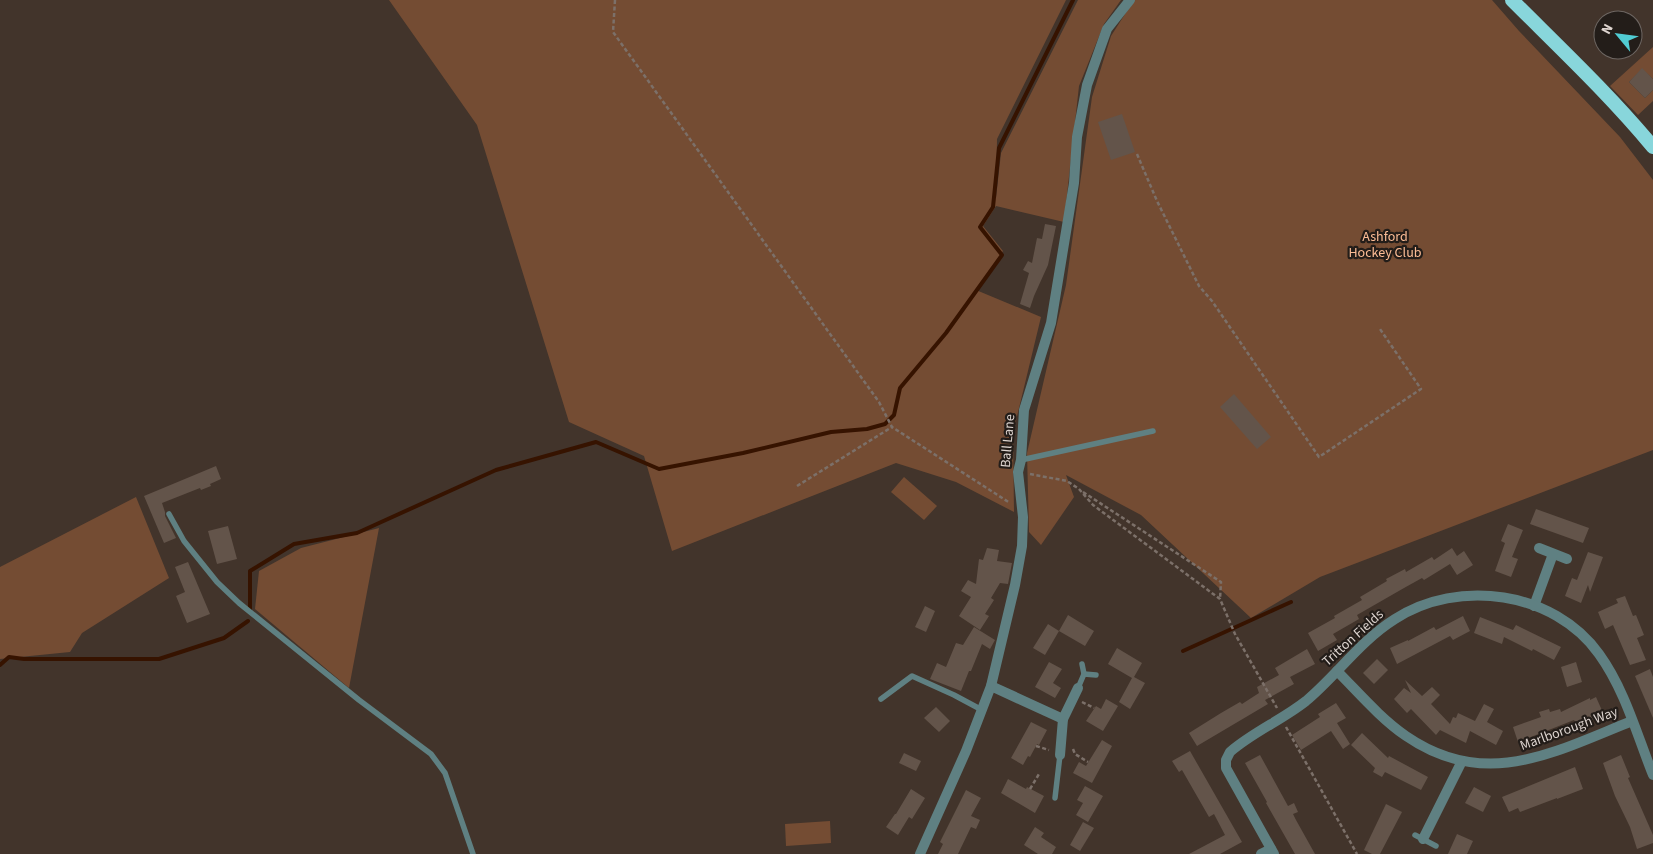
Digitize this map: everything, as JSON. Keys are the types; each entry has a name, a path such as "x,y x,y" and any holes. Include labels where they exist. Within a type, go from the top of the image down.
{"highway":[{"path":"1512,0 1635,125 1653,147"}],"street":[{"name":"Ball Lane","path":"920,854 991,686 1016,585 1022,546 1022,511 1018,472 1021,460 1024,410 1051,323 1074,183 1077,137 1087,85 1107,30 1130,0"},
{"path":"1539,548 1567,559"},
{"path":"1534,606 1553,554"},
{"name":"Tritton Fields","path":"1272,851 1230,775 1225,763 1229,754 1307,700 1386,624 1406,612 1429,602 1452,597 1483,595 1510,598 1534,606 1567,623 1592,646 1610,670 1653,775"},
{"name":"Marlborough Way","path":"1337,671 1382,716 1405,735 1438,754 1462,761 1499,764 1523,761 1555,752 1632,721"},
{"path":"991,686 1063,719"},
{"path":"1060,755 1063,719 1078,688"},
{"path":"1419,837 1462,761"},
{"path":"1261,854 1272,851"}],"lane":[{"path":"1021,460 1154,430"},
{"path":"169,514 184,541 217,582 239,603 359,700 431,754 445,773 473,854"},
{"path":"1078,688 1084,674 1082,664"},
{"path":"1084,674 1096,675"},
{"path":"881,698 912,676 982,710"},
{"path":"1055,798 1060,755"},
{"path":"1419,837 1436,846"}],"path":[{"path":"615,0 613,32 879,402 892,426 1022,511"},
{"path":"1136,154 1157,201 1200,286 1319,457 1421,389 1380,329"},
{"path":"798,486 892,426"},
{"path":"1018,472 1066,481 1221,582 1220,599 1235,634 1357,854"},
{"path":"1079,489 1093,505 1220,599"},
{"path":"1073,745 1075,754 1088,762"},
{"path":"1030,789 1038,774"}],"green space":[{"path":"389,0 1066,0 997,139 996,198 1001,153 1078,0 1121,0 1104,24 1079,86 1064,222 996,206 983,226 1003,251 976,290 1041,317 1013,433 1014,512 956,482 896,463 672,551 644,456 569,422 477,125"},
{"name":"Ashford Hockey Club","path":"1134,0 1492,0 1620,137 1653,180 1653,450 1320,577 1251,618 1141,515 1066,475 1074,497 1041,545 1029,532 1027,453 1066,285 1092,97 1111,36"},
{"path":"1653,47 1653,79 1642,69 1629,82 1645,98 1653,90 1653,101 1638,115 1610,86 1639,60 1643,60 1643,56"},
{"path":"904,477 937,506 924,520 891,492"},
{"path":"136,497 169,578 82,633 70,652 0,659 0,567"},
{"path":"379,528 349,688 255,609 259,571 301,548"},
{"path":"830,821 831,843 786,846 785,824"}],"building":[{"path":"1642,68 1653,79 1653,90 1645,98 1629,82"},
{"path":"1122,114 1135,152 1111,160 1098,122"},
{"path":"1045,224 1056,226 1048,265 1030,308 1020,304 1029,273 1023,270 1028,261 1032,263 1037,238 1042,239"},
{"path":"1234,394 1271,437 1257,449 1220,407"},
{"path":"216,466 221,479 210,484 211,486 201,490 200,488 162,503 165,516 176,538 164,543 144,496"},
{"path":"1536,509 1589,528 1583,543 1530,524"},
{"path":"1508,524 1523,530 1512,557 1518,559 1511,577 1495,571 1505,543 1501,541"},
{"path":"228,526 237,559 217,564 208,531"},
{"path":"987,548 999,550 997,561 1012,563 1008,584 1000,583 991,598 994,600 985,614 989,616 980,630 959,616 971,597 961,591 968,580 976,584 979,559 983,560"},
{"path":"1452,548 1457,556 1464,551 1473,565 1457,575 1450,564 1424,580 1422,578 1357,615 1359,619 1333,634 1337,640 1318,651 1308,633 1362,600 1360,597 1387,581 1386,579 1405,569 1406,572 1432,557 1434,560"},
{"path":"1588,552 1603,557 1590,592 1588,585 1581,603 1565,596 1572,578 1577,580"},
{"path":"188,562 210,614 187,623 176,596 185,592 175,567"},
{"path":"1625,596 1633,616 1636,615 1644,635 1637,638 1646,660 1630,665 1613,625 1605,629 1598,612 1618,603 1616,599"},
{"path":"925,606 935,611 926,632 915,627"},
{"path":"1068,615 1094,631 1085,646 1059,631"},
{"path":"1463,616 1470,631 1453,640 1450,636 1397,664 1390,648 1434,627 1436,630"},
{"path":"1480,617 1513,630 1516,625 1561,647 1554,660 1504,637 1502,644 1474,633"},
{"path":"1048,624 1059,631 1045,655 1033,648"},
{"path":"974,627 995,640 990,649 982,644 961,691 930,679 937,663 946,667 956,643 963,645"},
{"path":"1117,648 1142,663 1134,677 1145,683 1130,709 1119,702 1132,678 1108,664"},
{"path":"1307,649 1315,664 1290,677 1294,684 1265,700 1268,704 1197,746 1189,733 1240,702 1242,704 1259,693 1257,687 1279,675 1275,668"},
{"path":"1377,659 1388,670 1374,684 1363,673"},
{"path":"1049,662 1062,669 1053,683 1061,688 1055,698 1035,687"},
{"path":"1576,662 1582,682 1567,687 1561,667"},
{"path":"1650,669 1653,677 1653,718 1635,676"},
{"path":"1405,680 1422,696 1432,687 1440,695 1431,704 1450,724 1453,717 1456,718 1458,713 1475,721 1484,704 1494,709 1487,722 1503,731 1496,745 1470,731 1466,743 1440,730 1436,735 1411,709 1407,713 1394,699 1404,688 1411,693"},
{"path":"1596,697 1604,715 1587,723 1585,719 1576,723 1574,720 1518,742 1513,727 1541,717 1539,712 1549,709 1550,712 1560,709 1561,712"},
{"path":"1106,699 1118,706 1103,731 1086,721 1096,706 1101,709"},
{"path":"1336,703 1346,718 1337,723 1350,744 1343,749 1331,731 1301,750 1292,735 1320,717 1318,714"},
{"path":"936,707 950,721 939,732 924,718"},
{"path":"1031,722 1047,730 1039,745 1037,744 1023,765 1011,758"},
{"path":"1362,733 1388,758 1389,756 1428,777 1421,790 1385,772 1382,777 1373,772 1375,768 1351,745"},
{"path":"1102,740 1112,746 1092,783 1073,773 1079,762 1086,766"},
{"path":"1190,751 1242,842 1220,854 1189,854 1225,835 1214,814 1209,817 1182,770 1179,772 1172,761"},
{"path":"904,753 921,761 916,771 899,763"},
{"path":"1260,755 1288,806 1294,803 1298,812 1293,814 1315,854 1295,854 1266,803 1245,763"},
{"path":"1621,755 1630,777 1628,778 1653,835 1653,843 1637,849 1630,827 1615,796 1603,763"},
{"path":"1575,767 1583,789 1520,812 1518,808 1509,812 1502,797"},
{"path":"1008,779 1044,796 1035,813 1001,793"},
{"path":"1085,786 1103,796 1088,822 1076,815 1083,803 1077,800"},
{"path":"1474,787 1491,796 1483,812 1465,803"},
{"path":"911,789 925,798 912,819 909,817 898,835 886,827"},
{"path":"966,790 981,798 971,816 980,820 976,829 971,827 958,854 938,854 943,844 940,842"},
{"path":"1386,804 1402,812 1380,854 1372,854 1364,850"},
{"path":"1083,822 1094,828 1080,851 1070,845"},
{"path":"1035,827 1044,833 1041,837 1056,847 1052,854 1038,854 1024,845"},
{"path":"1457,834 1473,841 1467,854 1448,854"}],"waterway":[{"path":"250,610 250,571 294,544 357,533 496,470 596,442 659,469 743,453 831,432 867,429 885,424 894,415 900,388 946,333 1002,255 980,227 993,207 999,148 1073,0"},
{"path":"1183,651 1291,602"},
{"path":"0,665 9,657 24,659 159,659 224,638 248,621"}]}
